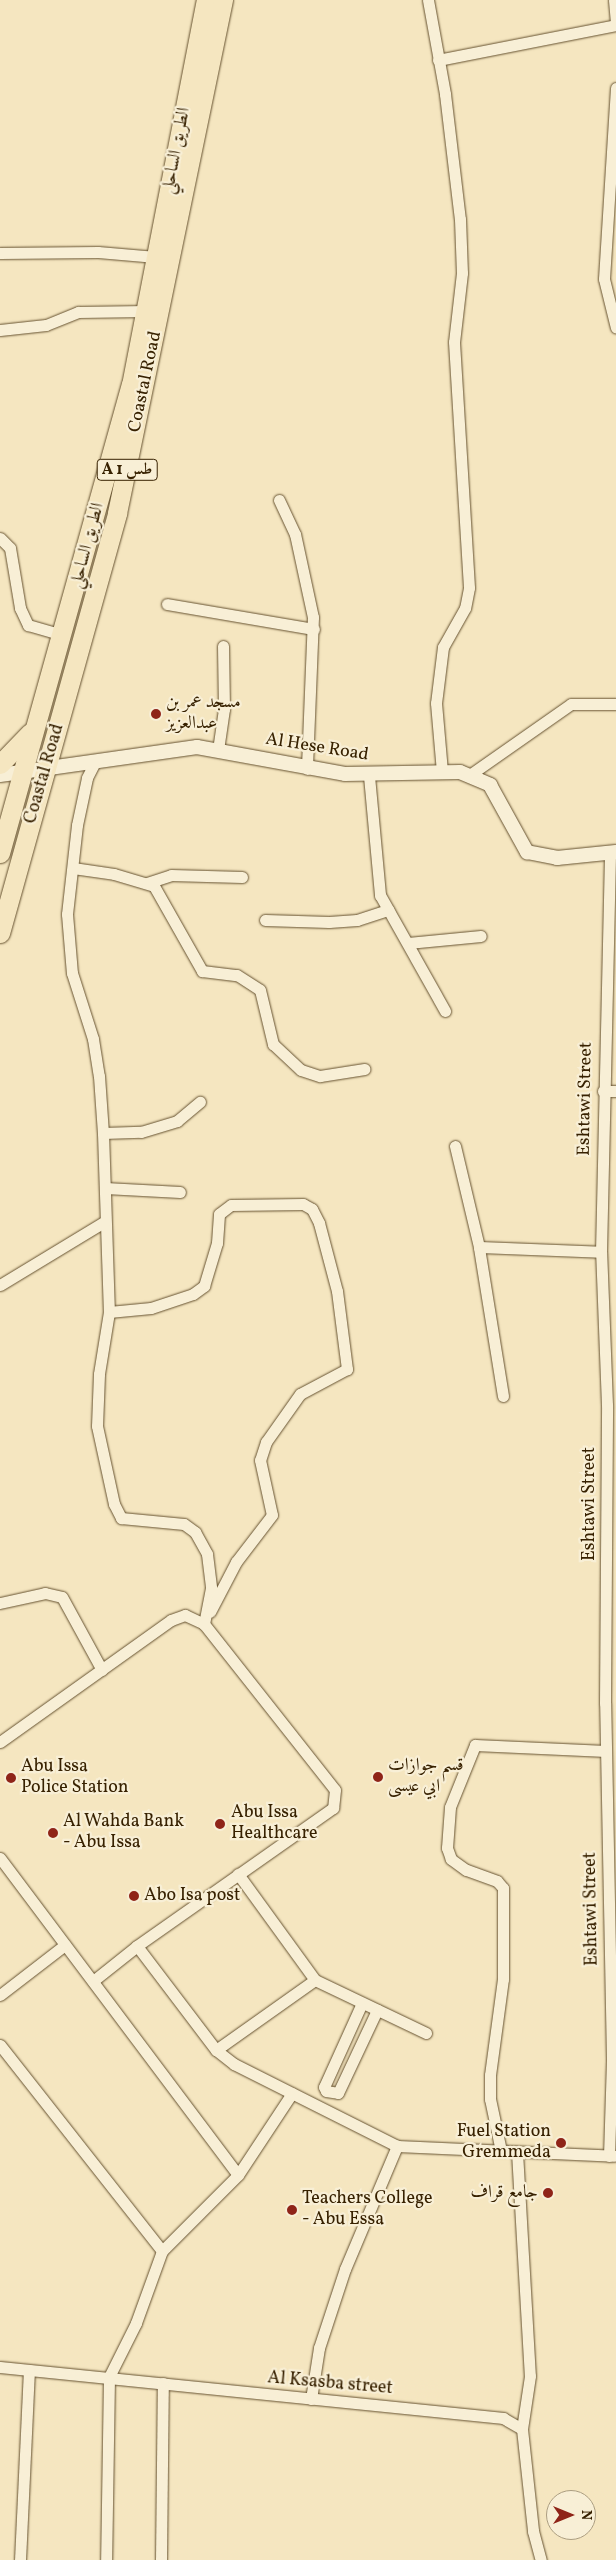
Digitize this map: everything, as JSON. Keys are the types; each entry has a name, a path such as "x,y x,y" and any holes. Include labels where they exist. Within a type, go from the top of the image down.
{"highway":[{"name":"الطريق الساحلي","path":"0,853 8,818 35,725 64,635 131,385 206,0"},
{"name":"Coastal Road","path":"0,933 47,768 131,452 223,0"},
{"path":"0,764 35,725"},
{"path":"0,797 8,818"}],"street":[{"path":"428,0 452,142 462,250 454,342 469,588 466,608 443,647 436,703 442,772"},
{"path":"438,60 616,24 614,0"},
{"path":"616,88 613,168 604,279 616,328"},
{"path":"0,252 98,252 156,257"},
{"path":"0,330 46,325 78,312 146,311"},
{"path":"279,500 295,534 314,629 306,769"},
{"path":"0,538 10,548 20,608 28,625 64,635"},
{"path":"168,604 314,629"},
{"path":"218,750 224,709 223,646"},
{"path":"613,852 557,858 527,852 509,824 497,794 471,774 571,704 615,704"},
{"name":"Al Hese Road","path":"0,775 183,748 218,750 306,769 369,776 442,772 471,774"},
{"path":"96,760 84,791 67,914 72,972 93,1039 103,1134 104,1222 109,1312 99,1374 97,1426 114,1504 121,1518 184,1524 195,1532 207,1554 211,1588 204,1624"},
{"path":"369,776 375,862 380,895 445,1011"},
{"name":"Eshtawi Street","path":"612,2156 606,1752 612,1536 611,1405 601,1252 603,1091 613,852"},
{"path":"73,868 147,882 171,875 242,877"},
{"path":"147,882 162,895 202,971 237,975 260,990 273,1044 301,1070 320,1076 364,1069"},
{"path":"265,920 330,922 357,920 388,910"},
{"path":"408,944 481,936"},
{"path":"603,1091 616,1091"},
{"path":"103,1134 141,1132 177,1121 200,1102"},
{"path":"455,1146 480,1247 503,1396"},
{"path":"105,1188 180,1192"},
{"path":"109,1312 151,1308 194,1294 204,1286 217,1243 219,1214 231,1205 303,1204 312,1208 319,1223 337,1291 347,1369 300,1394 266,1442 260,1460 272,1515 236,1562 204,1624"},
{"path":"0,1285 104,1222"},
{"path":"480,1247 601,1252"},
{"path":"0,1603 45,1593 62,1598 102,1670"},
{"path":"0,1742 171,1620 185,1615 204,1624 335,1790 336,1799 333,1808 137,1946 93,1982"},
{"path":"501,2151 490,2099 490,2075 503,1979 506,1906 503,1888 497,1881 466,1870 451,1859 447,1848 450,1807 475,1746 606,1752"},
{"path":"0,1858 238,2176"},
{"path":"238,1874 315,1980 426,2033"},
{"path":"0,1996 65,1945"},
{"path":"137,1946 216,2050 234,2064 397,2146 612,2156"},
{"path":"216,2050 315,1980"},
{"path":"362,2003 324,2087 326,2091 338,2093 377,2010"},
{"path":"0,2044 162,2251"},
{"path":"106,2560 110,2377 136,2323 162,2251 238,2176 292,2092"},
{"path":"311,2399 319,2348 345,2270 397,2146"},
{"path":"517,2152 530,2376 522,2429 533,2530 541,2560"},
{"name":"Al Ksasba street","path":"0,2367 503,2418 522,2429"},
{"path":"20,2560 22,2468 29,2370"},
{"path":"160,2560 163,2383"}],"place":[{"name":"مسجد عمر بن عبدالعزيز","path":"156,714"},
{"name":"قسم جوازات ابي عيسى","path":"378,1777"},
{"name":"Abu Issa Police Station","path":"11,1778"},
{"name":"Abu Issa Healthcare","path":"220,1824"},
{"name":"Al Wahda Bank - Abu Issa","path":"53,1833"},
{"name":"Abo Isa post","path":"134,1896"},
{"name":"Fuel Station Gremmeda","path":"561,2143"},
{"name":"جامع قراف","path":"548,2193"},
{"name":"Teachers College - Abu Essa","path":"292,2210"}]}
